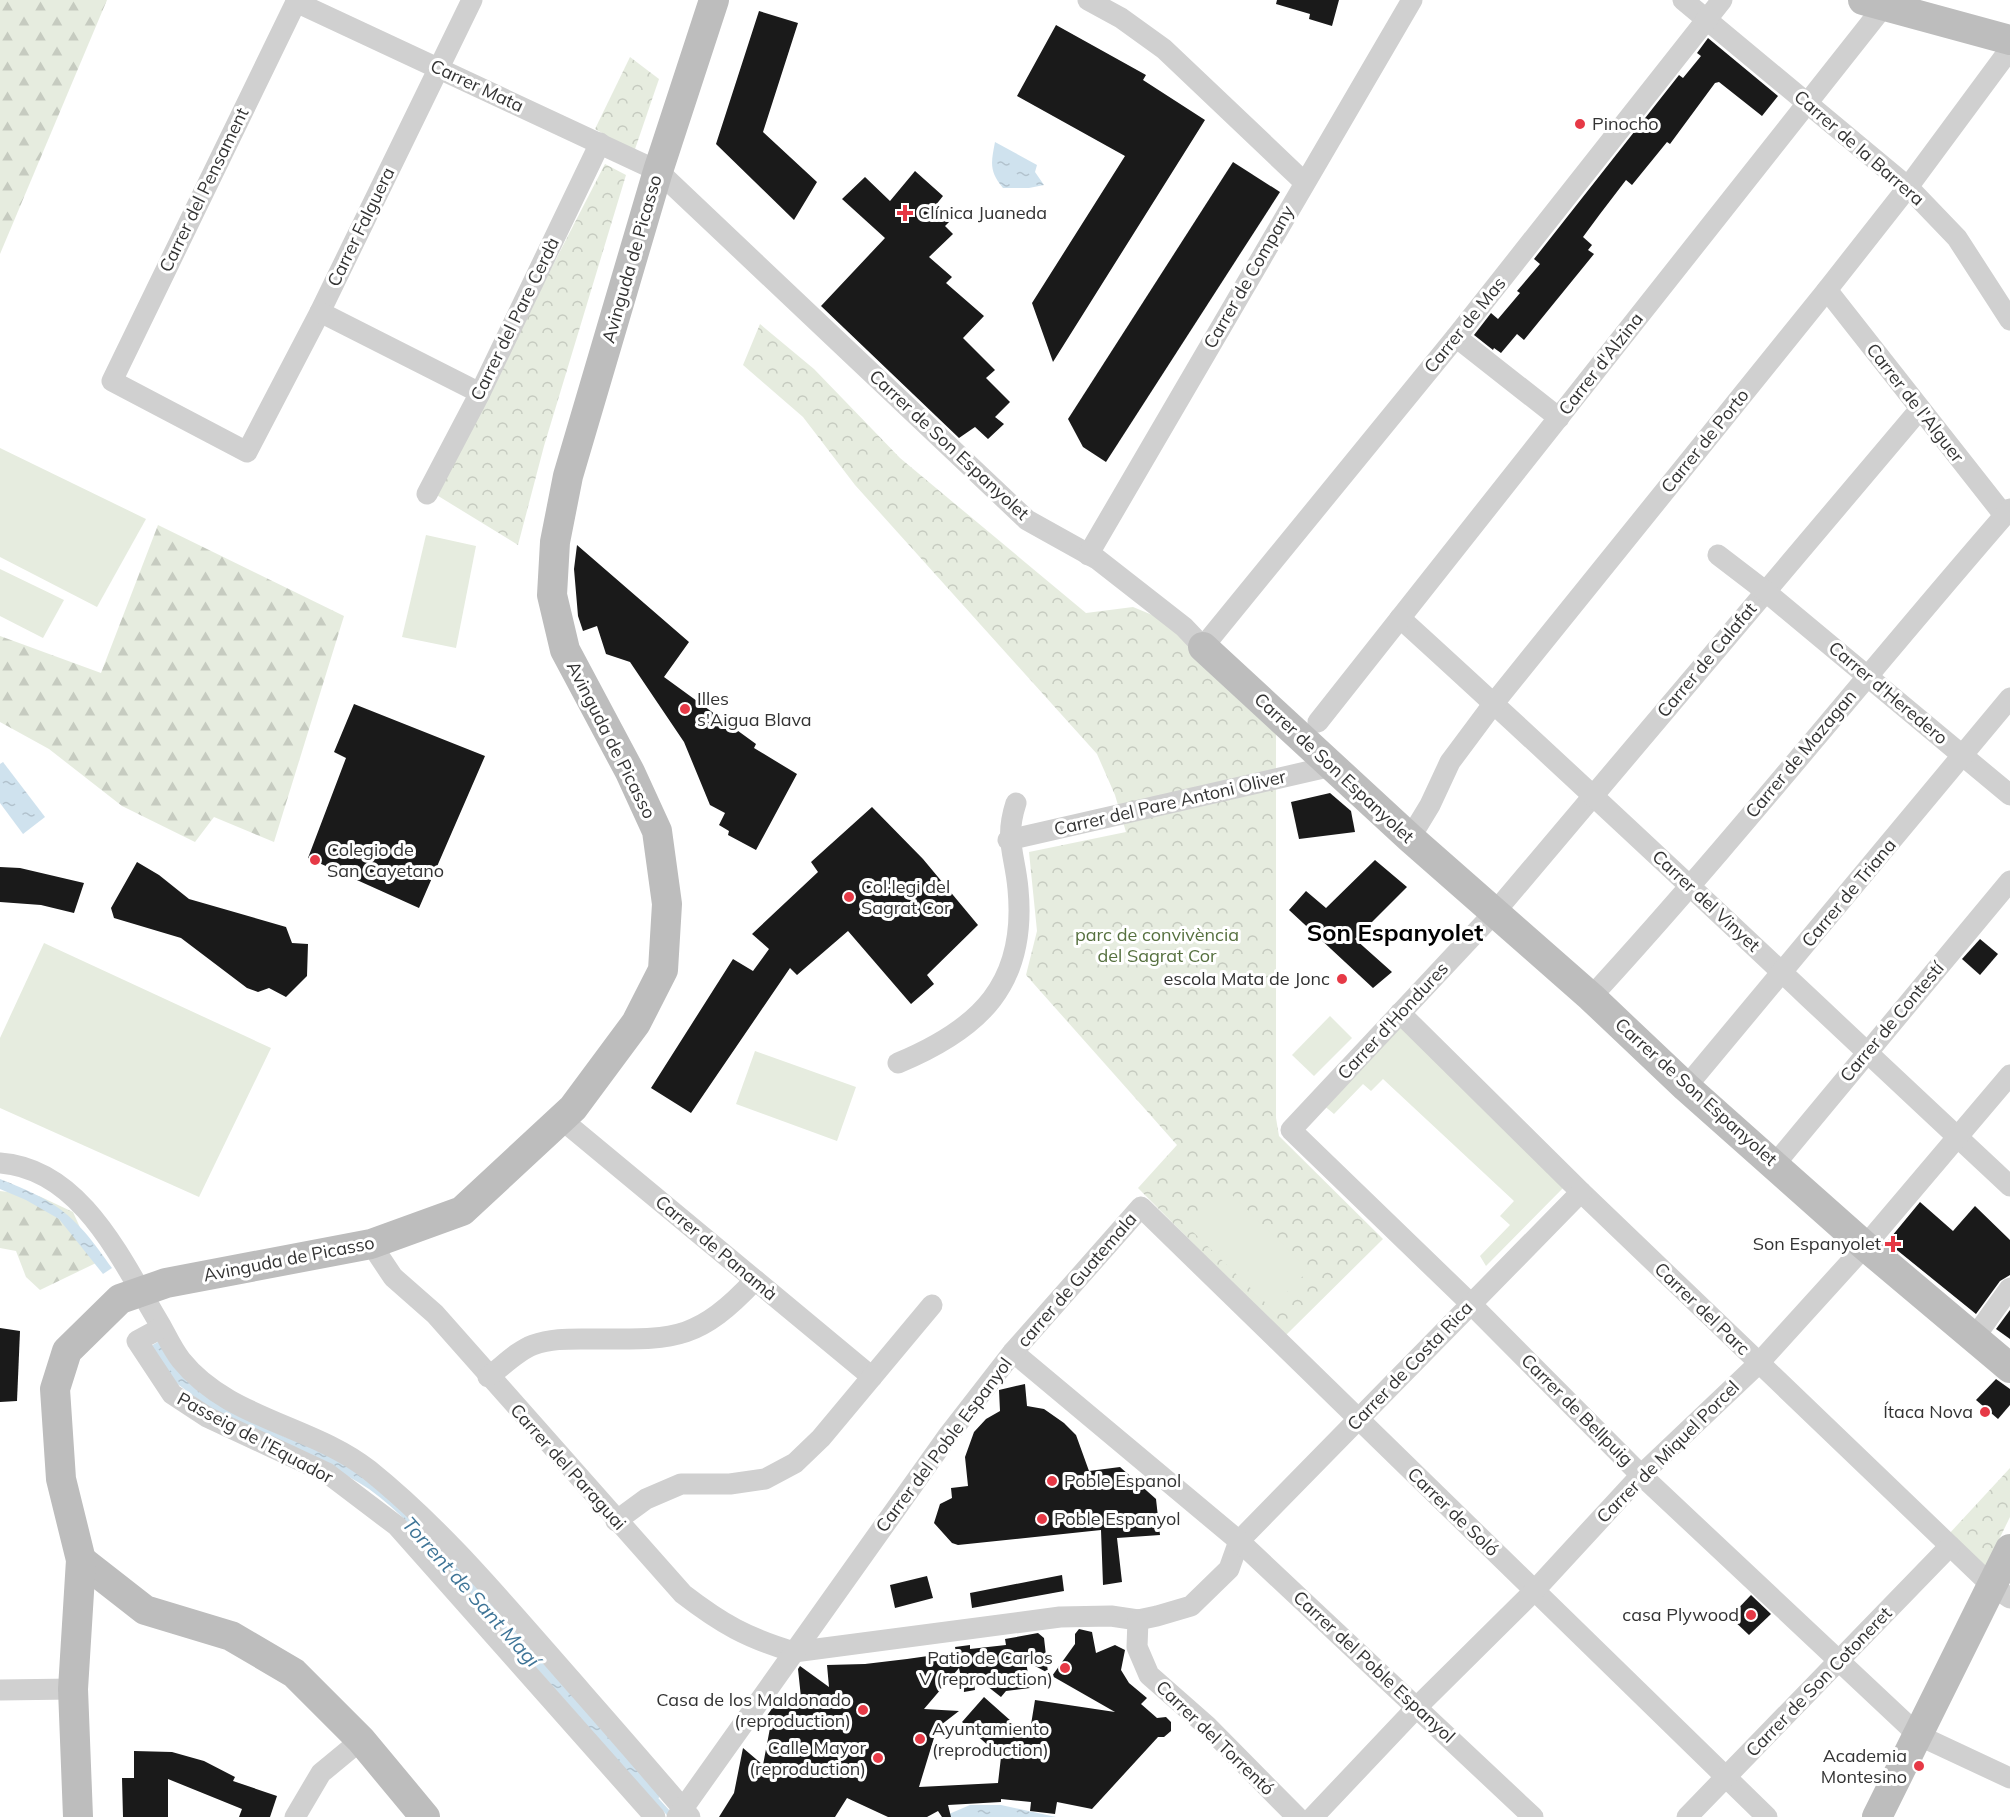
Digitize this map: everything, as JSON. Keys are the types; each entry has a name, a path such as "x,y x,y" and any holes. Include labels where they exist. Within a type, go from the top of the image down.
{"street":[{"name":"Carrer Falguera","path":"247,452 320,312 472,0"},
{"name":"Avinguda de Picasso","path":"78,1817 73,1689 81,1560 61,1479 55,1389 67,1351 120,1299 166,1283 371,1244 462,1211 573,1108 636,1023 663,970 667,904 657,831 630,772 565,650 552,595 555,542 568,476 658,171 714,0"},
{"name":"Carrer de Company","path":"1088,555 1412,0"},
{"name":"Carrer de la Barrera","path":"1683,0 1908,187 1957,238 2006,304"},
{"name":"Carrer de Mas","path":"1203,646 1456,337 1722,0"},
{"name":"Carrer Mata","path":"296,1 658,171"},
{"name":"Carrer del Pensament","path":"247,452 112,381 296,1"},
{"path":"1097,3 1164,49 1304,182"},
{"path":"1874,3 2010,40"},
{"name":"Carrer d'Alzina","path":"1318,722 1808,103 1874,3"},
{"name":"Carrer de Porto","path":"1410,838 1430,805 1450,762 1494,703 1827,290 1908,187 2010,49"},
{"name":"Carrer del Pare Cerdà","path":"427,494 480,393 600,143"},
{"name":"Carrer de Son Espanyolet","path":"658,171 1027,520 1097,559 1184,627 1410,838 1591,997 1686,1087 1865,1246 2010,1368"},
{"name":"Carrer de l'Alguer","path":"1827,290 1920,409 2007,512"},
{"path":"320,312 480,393"},
{"path":"1456,337 1559,418"},
{"name":"Carrer de Calafat","path":"1495,912 1920,409"},
{"name":"Carrer de Mazagan","path":"1591,997 1691,888 1866,675 2007,512"},
{"path":"1718,555 1765,591"},
{"name":"Carrer d'Heredero","path":"1765,591 2010,795"},
{"name":"Carrer del Vinyet","path":"1400,618 1594,793 1691,888 2010,1186"},
{"name":"Carrer de Triana","path":"1686,1087 2010,698"},
{"name":"Carrer del Pare Antoni Oliver","path":"1008,840 1332,766"},
{"path":"898,1063 959,1033 991,1002 1001,986 1020,919 1018,886 1008,840 1010,819 1016,803"},
{"name":"Carrer de Contestí","path":"1775,1164 2010,881"},
{"name":"Carrer d'Hondures","path":"1291,1130 1495,912"},
{"name":"Carrer del Parc","path":"1400,1013 1758,1364 2001,1592"},
{"name":"Carrer de Miquel Porcel","path":"1313,1817 1418,1706 1534,1590 1641,1475 1758,1364 1865,1246 2010,1075"},
{"name":"Carrer de Panamà","path":"561,1119 872,1377"},
{"name":"Carrer de Bellpuig","path":"1291,1130 1471,1304 1641,1475 1918,1735 2010,1778"},
{"path":"0,1163 43,1174 68,1192 95,1221 161,1328"},
{"name":"Carrer de Costa Rica","path":"1239,1541 1581,1192"},
{"name":"carrer de Guatemala","path":"1013,1353 1141,1207"},
{"name":"Carrer de Soló","path":"1141,1207 1357,1420 1767,1817"},
{"name":"Carrer del Paraguai","path":"371,1244 393,1277 435,1314 488,1377 683,1594 719,1622 762,1642 794,1652"},
{"path":"488,1377 530,1346 553,1339 658,1340 699,1328 730,1306 755,1280"},
{"path":"1974,1338 2010,1288"},
{"path":"616,1521 646,1499 681,1485 730,1484 765,1479 795,1463 821,1438 932,1305"},
{"name":"Passeig de l'Equador","path":"655,1817 501,1622 453,1545 368,1469 347,1455 230,1401 181,1360 161,1328 137,1341 172,1394 207,1417 327,1473 397,1526 501,1622 683,1814"},
{"name":"Carrer del Poble Espanyol","path":"683,1814 794,1652 947,1437 1013,1353 1239,1541 1418,1706 1533,1817"},
{"path":"794,1652 1060,1617 1111,1616 1138,1620 1191,1606 1228,1569 1239,1541"},
{"name":"Carrer de Son Cotoneret","path":"1687,1817 1950,1546"},
{"path":"1877,1817 1918,1735 2001,1592 2010,1549"},
{"path":"81,1560 145,1610 231,1636 294,1673 361,1740 425,1817"},
{"name":"Carrer del Torrentó","path":"1138,1620 1137,1647 1149,1675 1207,1726 1297,1817"},
{"path":"0,1690 73,1689"},
{"path":"295,1817 321,1773 361,1740"}],"green space":[{"path":"0,0 107,0 0,254"},
{"path":"630,57 659,79 634,152 595,129"},
{"path":"605,164 626,175 544,446 518,545 435,494"},
{"name":"parc de convivència del Sagrat Cor","path":"760,324 814,369 900,458 1086,613 1133,607 1162,619 1276,727 1276,1118 1279,1136 1383,1239 1285,1336 1138,1188 1177,1145 1026,975 1037,931 1029,852 1126,832 1115,795 1097,754 855,485 803,417 743,365"},
{"path":"0,448 146,519 97,607 0,557"},
{"path":"158,525 344,616 274,842 214,817 195,842 122,806 49,749 0,722 0,636 101,673"},
{"path":"426,535 476,546 456,648 402,637"},
{"path":"0,569 64,600 43,638 0,616"},
{"path":"44,943 271,1048 199,1197 0,1108 0,1038"},
{"path":"1330,1016 1352,1038 1314,1076 1292,1055"},
{"path":"1400,1020 1566,1185 1486,1266 1480,1256 1510,1225 1500,1216 1514,1201 1383,1079 1371,1091 1363,1084 1334,1114 1322,1104"},
{"path":"755,1051 856,1087 837,1141 736,1104"},
{"path":"0,1191 39,1196 73,1212 96,1263 40,1290 26,1277 16,1251 0,1248"},
{"path":"1229,1192 1309,1270 1271,1308 1191,1230"},
{"path":"2010,1468 2010,1517 1986,1566 1948,1535"}],"water":[{"path":"995,142 1037,165 1035,172 1044,185 1029,188 1003,188 993,172"},
{"path":"3,762 45,817 23,834 0,803 0,764"},
{"path":"0,1179 38,1196 65,1213 87,1235 112,1268 103,1274 59,1219 26,1200 0,1189"},
{"path":"161,1340 276,1427 270,1439 213,1410 176,1383 151,1346"},
{"path":"288,1431 351,1462 500,1605 489,1616 418,1533 386,1502 369,1489 327,1465 283,1445"},
{"path":"514,1622 664,1793 654,1802 504,1631"},
{"path":"970,1805 1001,1805 1056,1817 942,1817"}],"building":[{"path":"1277,0 1339,0 1332,26 1309,19 1310,14 1276,4"},
{"path":"759,11 798,23 763,132 817,182 794,220 716,144"},
{"path":"1056,25 1146,75 1143,80 1205,120 1053,362 1032,303 1125,156 1017,96"},
{"path":"1708,38 1778,96 1762,116 1719,82 1715,83 1670,144 1667,142 1632,185 1626,180 1600,214 1583,237 1592,245 1588,250 1594,254 1524,340 1517,334 1501,353 1494,348 1493,350 1474,335 1491,313 1498,319 1520,293 1517,291 1540,264 1534,259 1679,75 1683,78 1701,56 1697,53"},
{"path":"1233,162 1280,192 1106,462 1083,447 1068,419"},
{"path":"915,171 943,196 935,206 951,220 945,226 953,234 929,257 952,277 946,283 984,316 963,338 995,370 986,378 1010,402 995,417 1004,424 988,439 975,427 959,438 821,306 885,238 842,199 865,177 890,201"},
{"name":"Illes s'Aigua Blava","path":"577,545 689,642 664,677 756,744 754,748 797,774 756,850 728,835 729,831 719,825 725,813 710,805 684,742 630,662 606,654 597,626 583,631 578,616 574,569"},
{"path":"354,704 485,756 419,908 308,858 346,758 334,752"},
{"path":"1330,793 1351,811 1355,832 1299,839 1291,802"},
{"path":"872,807 923,859 978,925 927,975 934,984 911,1004 848,931 797,975 790,968 691,1113 651,1088 733,959 753,971 769,949 752,934 818,872 811,862"},
{"path":"1375,860 1407,887 1355,939 1392,972 1373,988 1289,910 1306,891 1326,908"},
{"path":"137,862 159,875 189,899 286,927 292,943 308,944 307,976 286,997 269,988 258,992 247,988 181,938 114,918 111,908"},
{"path":"0,867 20,868 84,883 74,913 41,905 0,902"},
{"path":"1980,939 1998,954 1980,975 1962,959"},
{"path":"1920,1202 1953,1231 1975,1206 2010,1240 2010,1275 2000,1281 1976,1314 1887,1242"},
{"path":"2010,1310 2010,1339 1996,1329"},
{"path":"0,1328 20,1331 17,1401 0,1402"},
{"path":"1996,1379 2010,1389 2010,1405 1998,1419 1976,1400"},
{"name":"Poble Espanol","path":"1025,1384 1027,1406 1044,1409 1076,1435 1089,1471 1120,1467 1156,1499 1160,1535 1117,1538 1122,1582 1103,1585 1101,1530 958,1545 952,1543 934,1523 940,1504 952,1498 951,1488 968,1486 965,1457 974,1432 986,1419 1000,1411 999,1390"},
{"path":"1062,1575 1064,1591 972,1608 970,1593"},
{"path":"927,1576 933,1598 895,1608 890,1585"},
{"name":"casa Plywood","path":"1751,1595 1771,1614 1749,1635 1730,1617"},
{"path":"1079,1629 1092,1632 1096,1653 1115,1645 1125,1650 1121,1670 1129,1683 1147,1698 1141,1704 1157,1718 1166,1717 1171,1722 1171,1731 1164,1737 1158,1737 1092,1809 1057,1802 1055,1814 1030,1811 1031,1802 1001,1799 1001,1802 948,1805 951,1817 942,1817 938,1811 927,1817 888,1817 847,1798 835,1817 719,1817 734,1793 743,1748 763,1765 770,1728 762,1723 782,1694 802,1707 798,1669 800,1666 829,1687 827,1665 865,1664 907,1659 956,1652 955,1647 970,1645 970,1649 1006,1645 1005,1639 1038,1633 1044,1638 1048,1673 1026,1661 1030,1688 1006,1691 1001,1697 973,1675 975,1690 964,1692 959,1668 924,1709 959,1711 937,1728 919,1787 998,1783 1001,1757 962,1722 984,1697 1029,1737 1035,1700 1115,1712 1052,1676 1075,1644 1075,1634"},
{"path":"134,1751 172,1752 204,1761 235,1777 233,1781 277,1796 270,1817 239,1817 242,1809 168,1779 168,1817 123,1817 122,1778 134,1778"}],"waterway":[{"name":"Torrent de Sant Magí","path":"268,1432 290,1442"},
{"name":"Torrent de Sant Magí","path":"487,1608 509,1633"},
{"name":"Torrent de Sant Magí","path":"652,1795 672,1817"}],"place":[{"name":"Pinocho","path":"1580,124"},
{"name":"Clínica Juaneda","path":"905,213"},
{"name":"Illes s'Aigua Blava","path":"685,709"},
{"name":"Colegio de San Cayetano","path":"315,860"},
{"name":"Col·legi del Sagrat Cor","path":"849,897"},
{"name":"escola Mata de Jonc","path":"1342,979"},
{"name":"Son Espanyolet","path":"1893,1244"},
{"name":"Ítaca Nova","path":"1985,1412"},
{"name":"Poble Espanol","path":"1052,1481"},
{"name":"Poble Espanyol","path":"1042,1519"},
{"name":"casa Plywood","path":"1751,1615"},
{"name":"Patio de Carlos V (reproduction)","path":"1065,1668"},
{"name":"Casa de los Maldonado (reproduction)","path":"863,1710"},
{"name":"Ayuntamiento (reproduction)","path":"920,1739"},
{"name":"Calle Mayor (reproduction)","path":"878,1758"},
{"name":"Academia Montesino","path":"1919,1766"}],"district":[{"name":"Son Espanyolet","path":"1395,933"}]}
